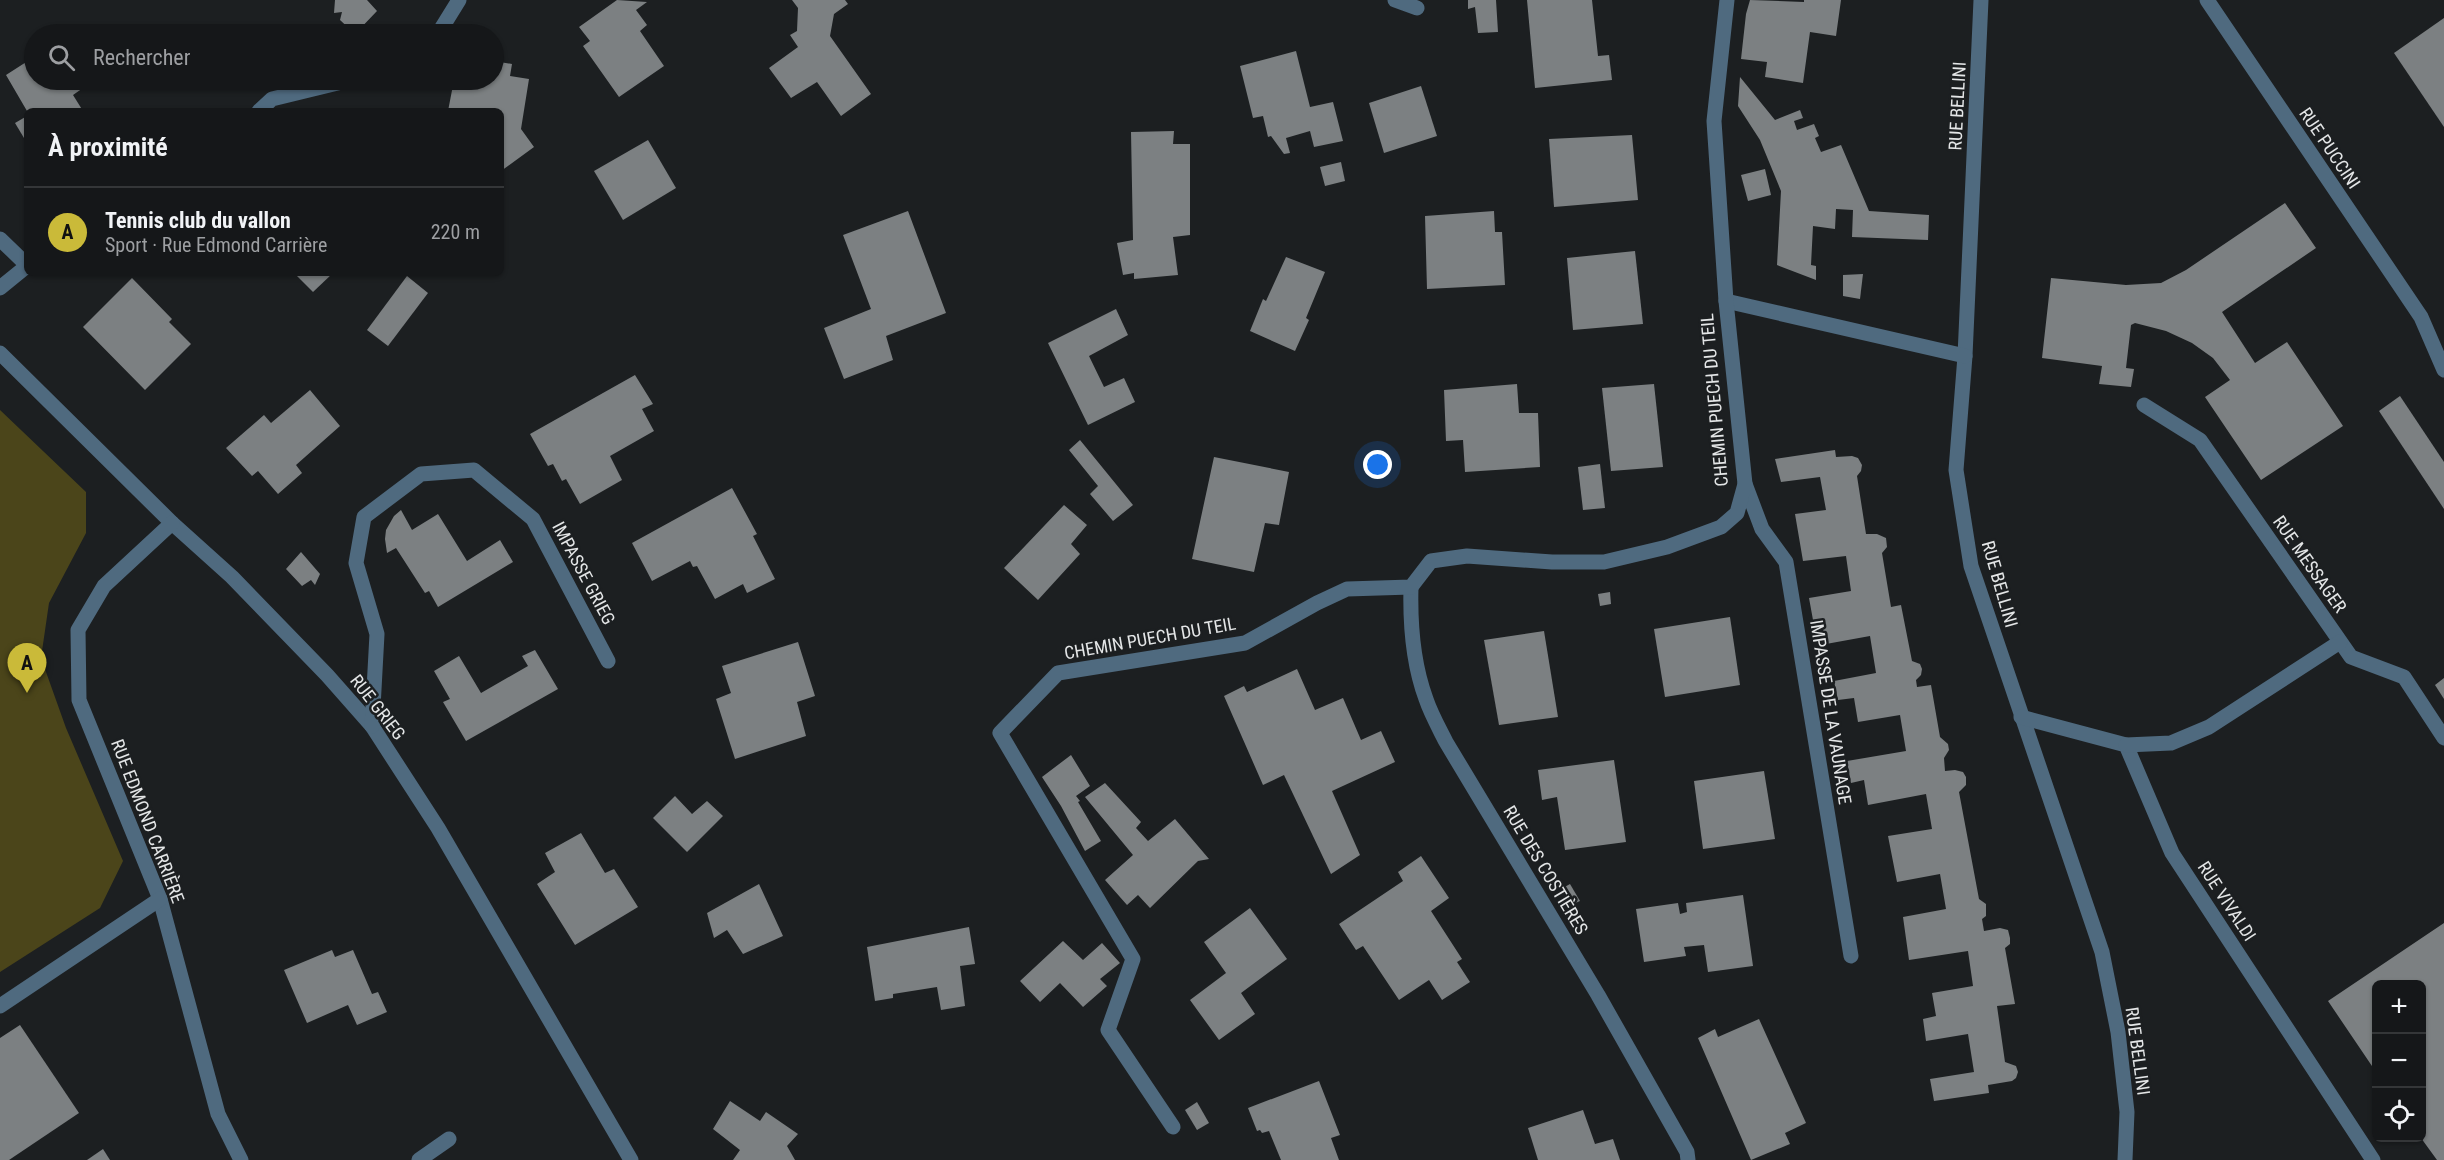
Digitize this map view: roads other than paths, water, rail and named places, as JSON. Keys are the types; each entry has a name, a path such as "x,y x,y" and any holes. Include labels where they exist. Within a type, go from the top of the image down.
{"street":[{"path":"444,24 459,0"},
{"path":"1395,0 1418,8"},
{"name":"CHEMIN PUECH DU TEIL","path":"1173,1126 1108,1030 1133,959 1000,733 1058,673 1245,643 1347,589 1412,587 1431,561 1467,556 1552,562 1604,562 1667,547 1721,527 1737,513 1745,484 1726,301 1714,121 1726,0"},
{"name":"RUE BELLINI","path":"1981,0 1965,356 1956,470 1971,566 2102,952 2118,1032 2127,1112 2125,1160"},
{"name":"RUE PUCCINI","path":"2207,0 2421,317 2444,370"},
{"path":"262,108 272,99 309,90"},
{"path":"0,239 24,262"},
{"path":"0,288 24,268"},
{"path":"1726,301 1965,356"},
{"name":"RUE PUCCINI","path":"2421,317 2444,339"},
{"name":"RUE GRIEG","path":"0,353 172,523 232,577 327,675 372,726 438,828 631,1160"},
{"name":"RUE MESSAGER","path":"2144,405 2200,440 2351,657 2404,677 2444,738"},
{"name":"IMPASSE GRIEG","path":"372,726 377,634 356,564 364,517 421,474 474,471 533,519 608,661"},
{"name":"IMPASSE DE LA VAUNAGE","path":"1745,484 1762,529 1786,562 1851,956"},
{"name":"RUE EDMOND CARRIÈRE","path":"172,523 104,586 78,630 79,700 160,899 218,1114 241,1160"},
{"name":"RUE DES COSTIÈRES","path":"1412,587 1411,618 1414,651 1426,699 1446,742 1598,995 1687,1152 1688,1160"},
{"path":"2021,717 2126,746 2171,743 2209,727 2340,642"},
{"name":"RUE VIVALDI","path":"2126,746 2172,853 2373,1160"},
{"path":"0,1006 160,899"},
{"path":"418,1160 449,1138"}],"place":[{"name":"Tennis club du vallon","path":"27,693"}]}
